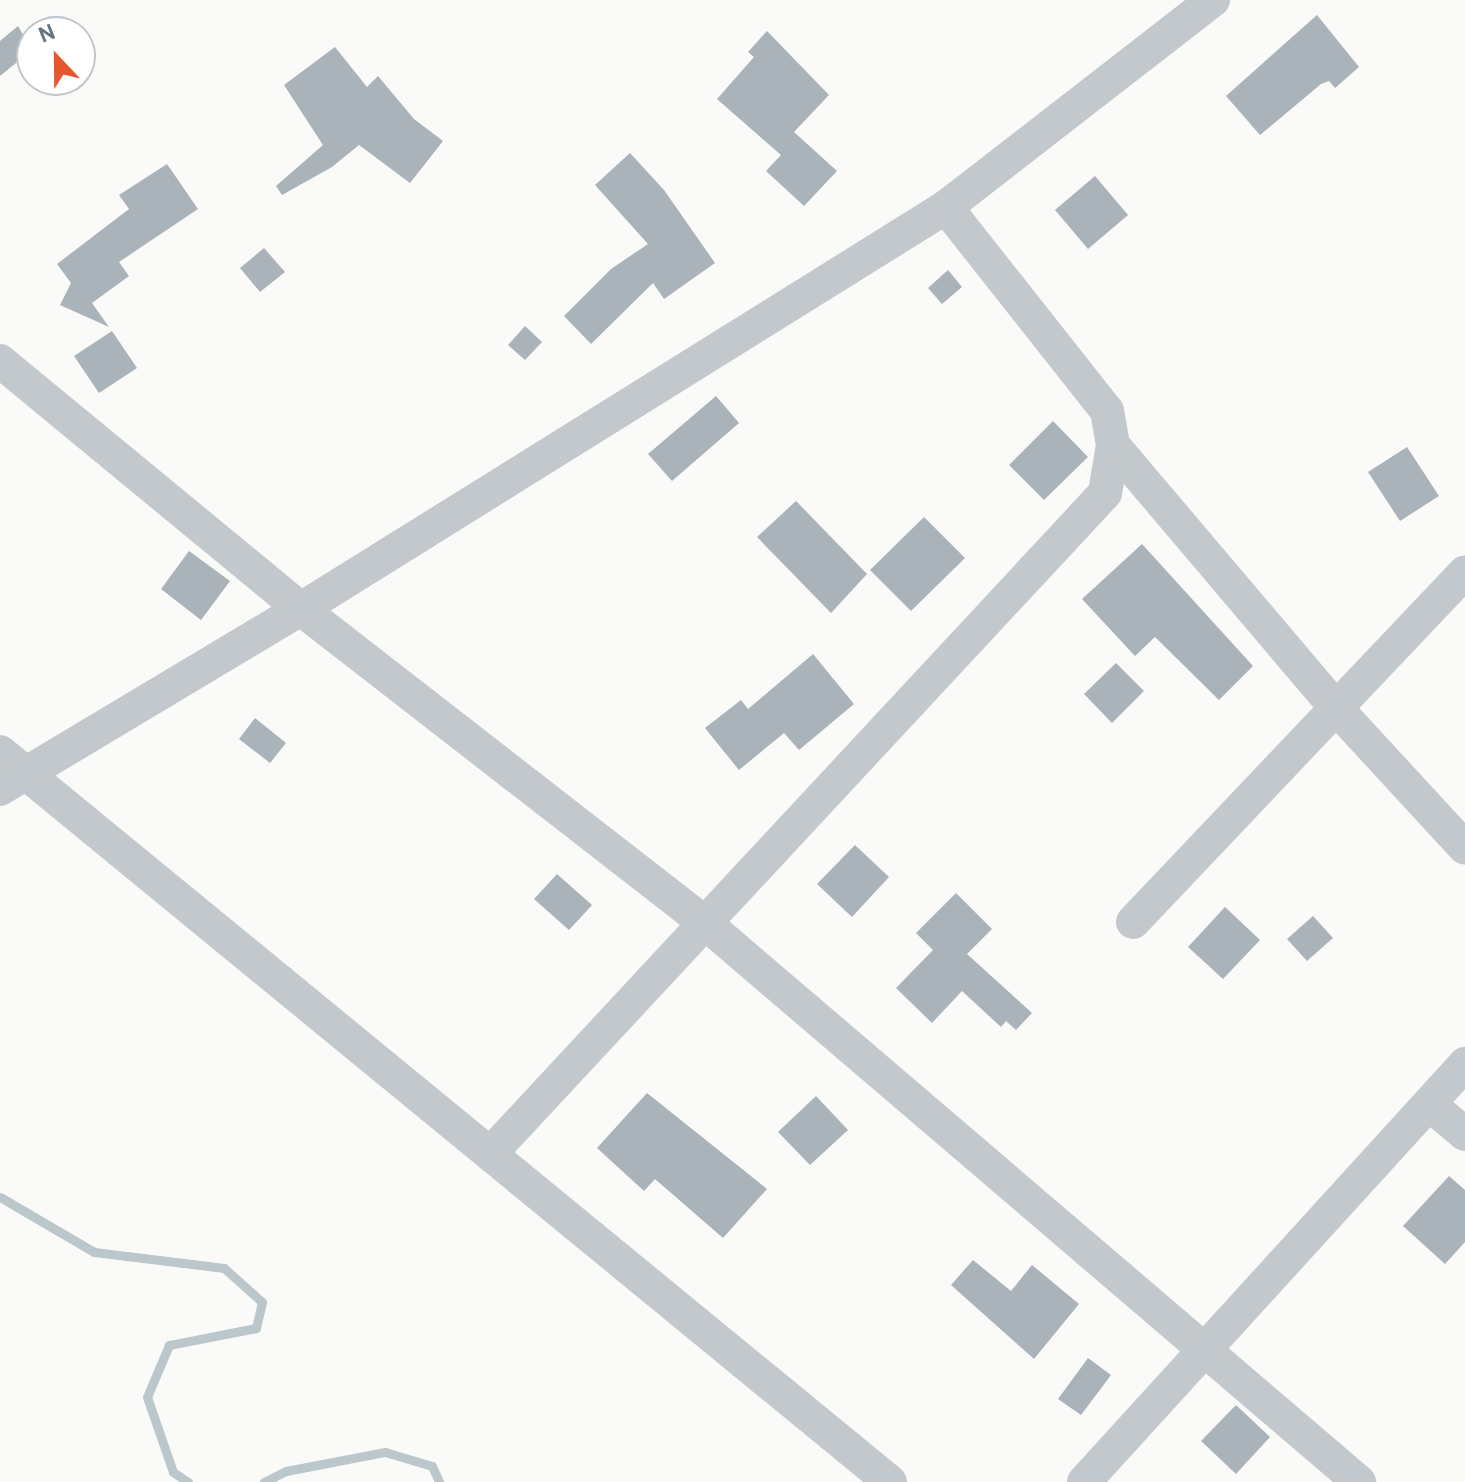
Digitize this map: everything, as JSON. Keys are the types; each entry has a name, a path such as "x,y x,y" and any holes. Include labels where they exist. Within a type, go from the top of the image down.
{"street":[{"path":"13,781 301,609 946,207 1213,0"},
{"path":"490,1154 1105,493 1113,445 1107,411 946,207"},
{"path":"0,361 301,609 704,922 1359,1482"},
{"path":"1113,445 1336,708 1465,848"},
{"path":"1133,922 1465,572"},
{"path":"0,752 13,781 490,1154 890,1482"},
{"path":"1084,1482 1208,1351 1465,1064"},
{"path":"1429,1104 1465,1134"}],"building":[{"path":"1317,15 1359,67 1335,88 1329,81 1321,84 1260,135 1226,96"},
{"path":"16,28 16,63 0,76 0,41"},
{"path":"767,31 829,95 794,132 837,171 804,206 766,171 781,155 717,99 754,57 748,52"},
{"path":"335,47 367,87 378,76 414,119 443,141 410,183 359,145 332,167 282,195 276,186 323,145 284,85"},
{"path":"630,153 664,190 715,263 664,299 653,283 591,344 564,316 611,269 648,244 595,185"},
{"path":"167,164 198,209 119,262 129,276 92,303 109,327 60,305 71,283 57,264 129,209 119,195"},
{"path":"1095,176 1128,215 1088,249 1055,210"},
{"path":"264,248 285,272 260,292 240,268"},
{"path":"948,270 962,287 942,304 928,288"},
{"path":"525,326 542,342 525,360 508,345"},
{"path":"112,331 137,368 99,393 74,356"},
{"path":"716,396 739,423 672,481 648,454"},
{"path":"1053,421 1088,457 1044,500 1009,465"},
{"path":"1407,447 1439,496 1400,521 1368,472"},
{"path":"796,501 867,574 831,613 757,537"},
{"path":"924,517 965,558 911,611 870,570"},
{"path":"1142,544 1253,666 1219,700 1155,637 1135,656 1082,599"},
{"path":"189,551 230,581 201,620 161,589"},
{"path":"813,654 854,704 799,750 784,733 739,770 705,728 741,700 748,709"},
{"path":"1116,663 1144,691 1112,723 1084,694"},
{"path":"255,718 286,743 270,763 239,739"},
{"path":"855,845 889,877 852,917 817,884"},
{"path":"557,874 592,905 569,930 534,899"},
{"path":"956,893 992,929 967,954 1032,1013 1016,1030 1006,1021 1001,1027 962,991 932,1023 896,988 933,950 916,933"},
{"path":"1225,907 1260,940 1223,979 1188,947"},
{"path":"1313,916 1333,938 1307,961 1287,939"},
{"path":"647,1093 767,1189 723,1238 655,1179 644,1191 597,1148"},
{"path":"816,1096 848,1130 810,1165 778,1132"},
{"path":"1449,1176 1465,1190 1465,1242 1445,1264 1403,1226"},
{"path":"973,1260 1011,1291 1032,1265 1079,1304 1034,1359 951,1285"},
{"path":"1088,1358 1111,1375 1081,1415 1058,1399"},
{"path":"1236,1405 1270,1437 1236,1474 1201,1441"}],"waterway":[{"path":"0,1197 94,1252 224,1268 262,1302 256,1328 169,1345 147,1397 173,1472 188,1482"},
{"path":"264,1482 286,1471 385,1452 432,1466 439,1482"}]}
